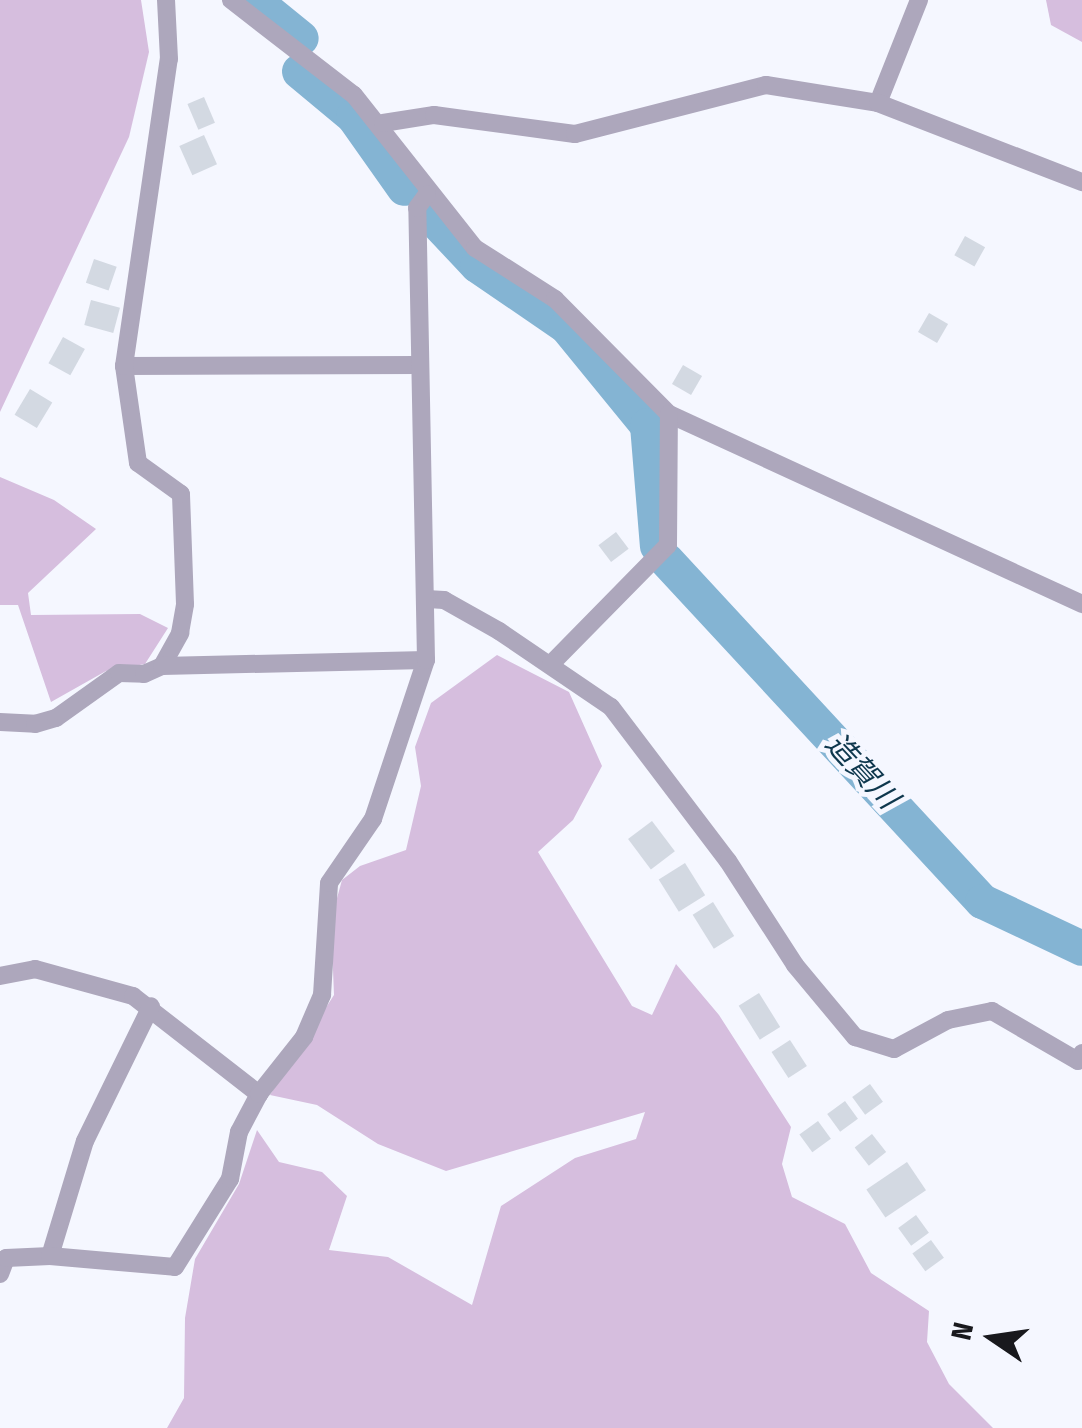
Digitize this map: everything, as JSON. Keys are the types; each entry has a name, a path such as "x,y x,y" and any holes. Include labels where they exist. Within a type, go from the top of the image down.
{"street":[{"path":"162,666 180,633 185,604 181,494 138,463 124,366 169,59 166,0"},
{"path":"231,0 383,123 427,194 475,248 555,299 669,414 1082,604"},
{"path":"878,103 919,0"},
{"path":"383,123 434,116 575,134 766,85 878,103 1082,182"},
{"path":"0,1274 6,1258 50,1256 175,1267 230,1180 239,1132 259,1094 304,1037 322,995 329,883 374,819 426,660 417,208 427,194"},
{"path":"124,366 420,365"},
{"path":"551,664 668,545 669,414"},
{"path":"427,599 444,600 551,664 611,707 728,860 795,965 855,1037 894,1049 948,1020 992,1011 1078,1061 1082,1054"},
{"path":"0,722 56,718 118,674 144,674 162,666 426,660"},
{"path":"0,976 35,970 98,983 150,1006 259,1094"},
{"path":"50,1256 85,1141 150,1006"}],"shaded area":[{"path":"0,0 141,0 149,52 129,137 0,412"},
{"path":"1046,0 1082,0 1082,42 1051,25"},
{"path":"0,477 54,500 96,529 28,593 31,615 140,614 168,628 145,664 106,671 51,702 18,605 0,605"},
{"path":"497,655 569,692 602,766 573,820 538,852 632,1006 652,1015 676,964 719,1015 791,1127 782,1164 792,1197 845,1224 871,1273 929,1311 927,1342 949,1384 993,1428 167,1428 184,1398 185,1318 195,1259 239,1184 257,1130 279,1162 322,1172 347,1196 329,1250 388,1257 472,1305 501,1206 575,1158 636,1139 645,1112 446,1171 378,1144 317,1105 270,1095 334,995 331,920 342,880 360,866 406,850 421,786 415,747 431,703"}],"building":[{"path":"204,97 215,123 198,130 187,104"},
{"path":"204,135 217,164 192,175 179,146"},
{"path":"965,236 985,247 974,266 954,255"},
{"path":"94,259 117,267 109,290 86,283"},
{"path":"91,300 120,308 113,333 84,325"},
{"path":"929,313 948,324 937,343 918,332"},
{"path":"63,337 85,349 70,375 48,363"},
{"path":"683,365 702,376 691,395 672,384"},
{"path":"30,389 52,402 37,428 15,415"},
{"path":"616,532 629,549 611,562 598,545"},
{"path":"652,821 675,851 651,869 628,839"},
{"path":"685,863 705,895 679,912 659,879"},
{"path":"713,902 734,936 714,949 693,915"},
{"path":"759,993 780,1027 760,1040 739,1006"},
{"path":"790,1040 807,1066 788,1078 772,1052"},
{"path":"870,1084 883,1102 865,1115 852,1097"},
{"path":"845,1101 858,1119 840,1132 827,1114"},
{"path":"818,1121 831,1139 812,1152 799,1135"},
{"path":"872,1134 886,1152 869,1166 855,1148"},
{"path":"907,1162 926,1190 885,1218 866,1189"},
{"path":"916,1215 929,1233 911,1246 898,1228"},
{"path":"931,1240 944,1258 925,1271 912,1254"}],"waterway":[{"name":"造賀川","path":"254,0 301,38"},
{"name":"造賀川","path":"299,71 353,116 404,188"},
{"name":"造賀川","path":"428,213 477,265 566,326 647,425 657,546"},
{"name":"造賀川","path":"666,560 982,901 1082,948"}]}
